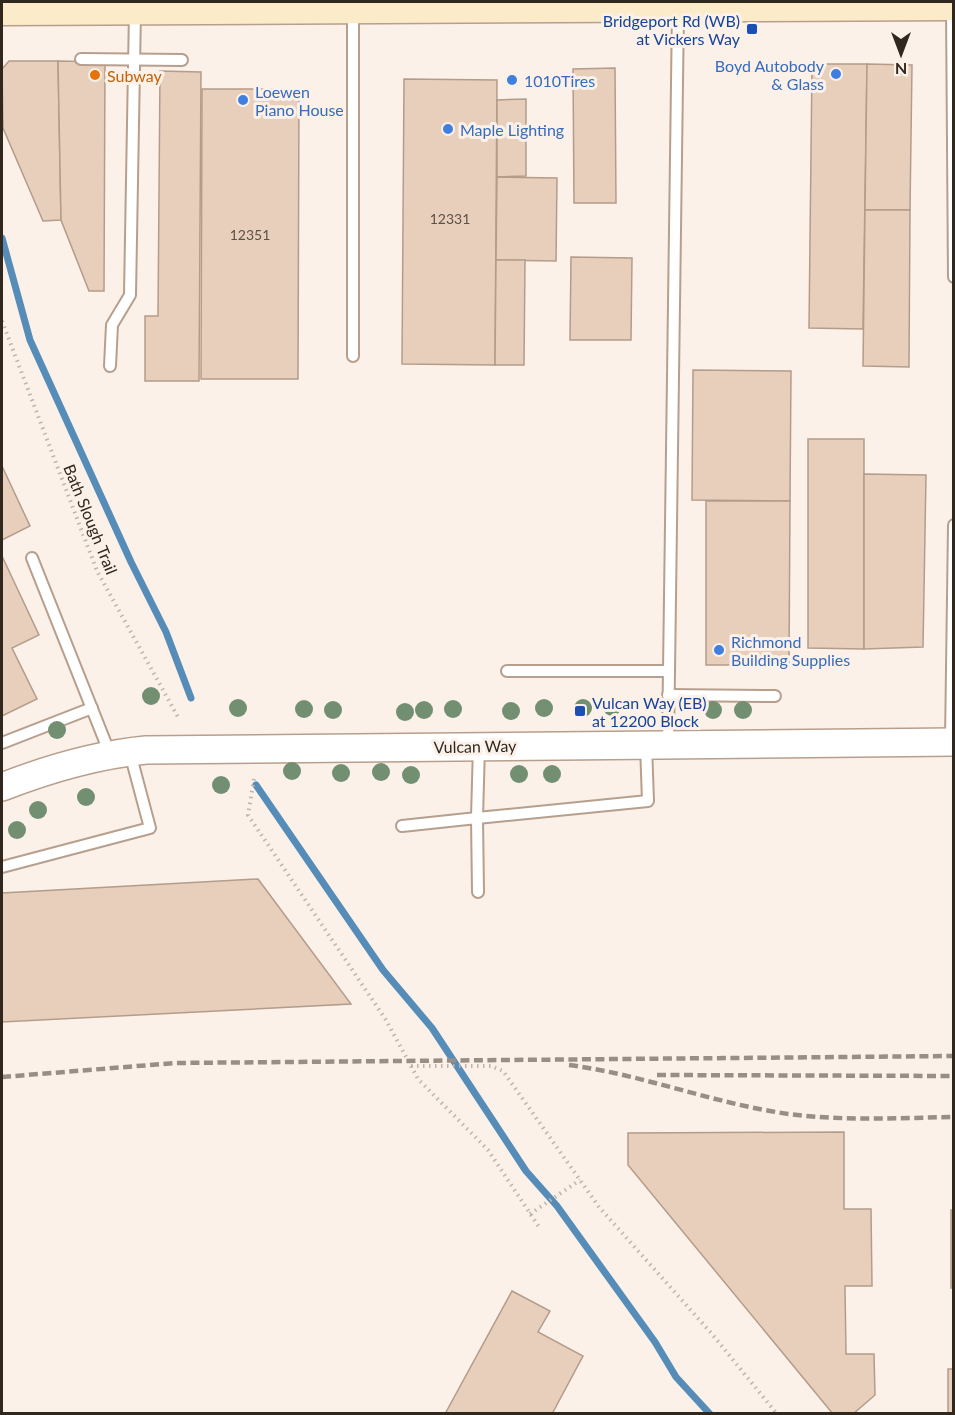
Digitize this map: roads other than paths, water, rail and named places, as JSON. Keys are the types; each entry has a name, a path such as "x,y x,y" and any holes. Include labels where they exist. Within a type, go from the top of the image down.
{"main road":[{"path":"2,10 779,4 953,5"}],"street":[{"name":"Vulcan Way","path":"2,787 42,772 120,753 479,746 952,742"}],"lane":[{"path":"953,5 954,277"},
{"path":"402,826 648,801 668,695 669,671 678,6"},
{"path":"353,8 353,356"},
{"path":"110,366 112,325 130,295 135,9"},
{"path":"81,59 182,60"},
{"path":"952,742 954,525"},
{"path":"2,867 150,828 120,753 92,708 32,558"},
{"path":"507,671 669,671"},
{"path":"668,695 775,696"},
{"path":"2,743 92,708"},
{"path":"478,892 479,746"}],"waterway":[{"path":"2,238 30,340 131,562 166,632 191,698"},
{"path":"256,785 383,970 432,1028 526,1171 557,1206 655,1342 676,1377 710,1414"}],"railway":[{"path":"2,1077 175,1063 954,1056"},
{"path":"569,1065 620,1074 770,1111 815,1117 954,1117"},
{"path":"657,1075 954,1076"}],"place":[{"name":"Bridgeport Rd (WB) at Vickers Way","path":"752,29"},
{"name":"Boyd Autobody & Glass","path":"836,74"},
{"name":"Subway","path":"95,75"},
{"name":"1010Tires","path":"512,80"},
{"name":"Loewen Piano House","path":"243,100"},
{"name":"Maple Lighting","path":"448,129"},
{"name":"Richmond Building Supplies","path":"719,650"},
{"name":"Vulcan Way (EB) at 12200 Block","path":"580,711"}]}
